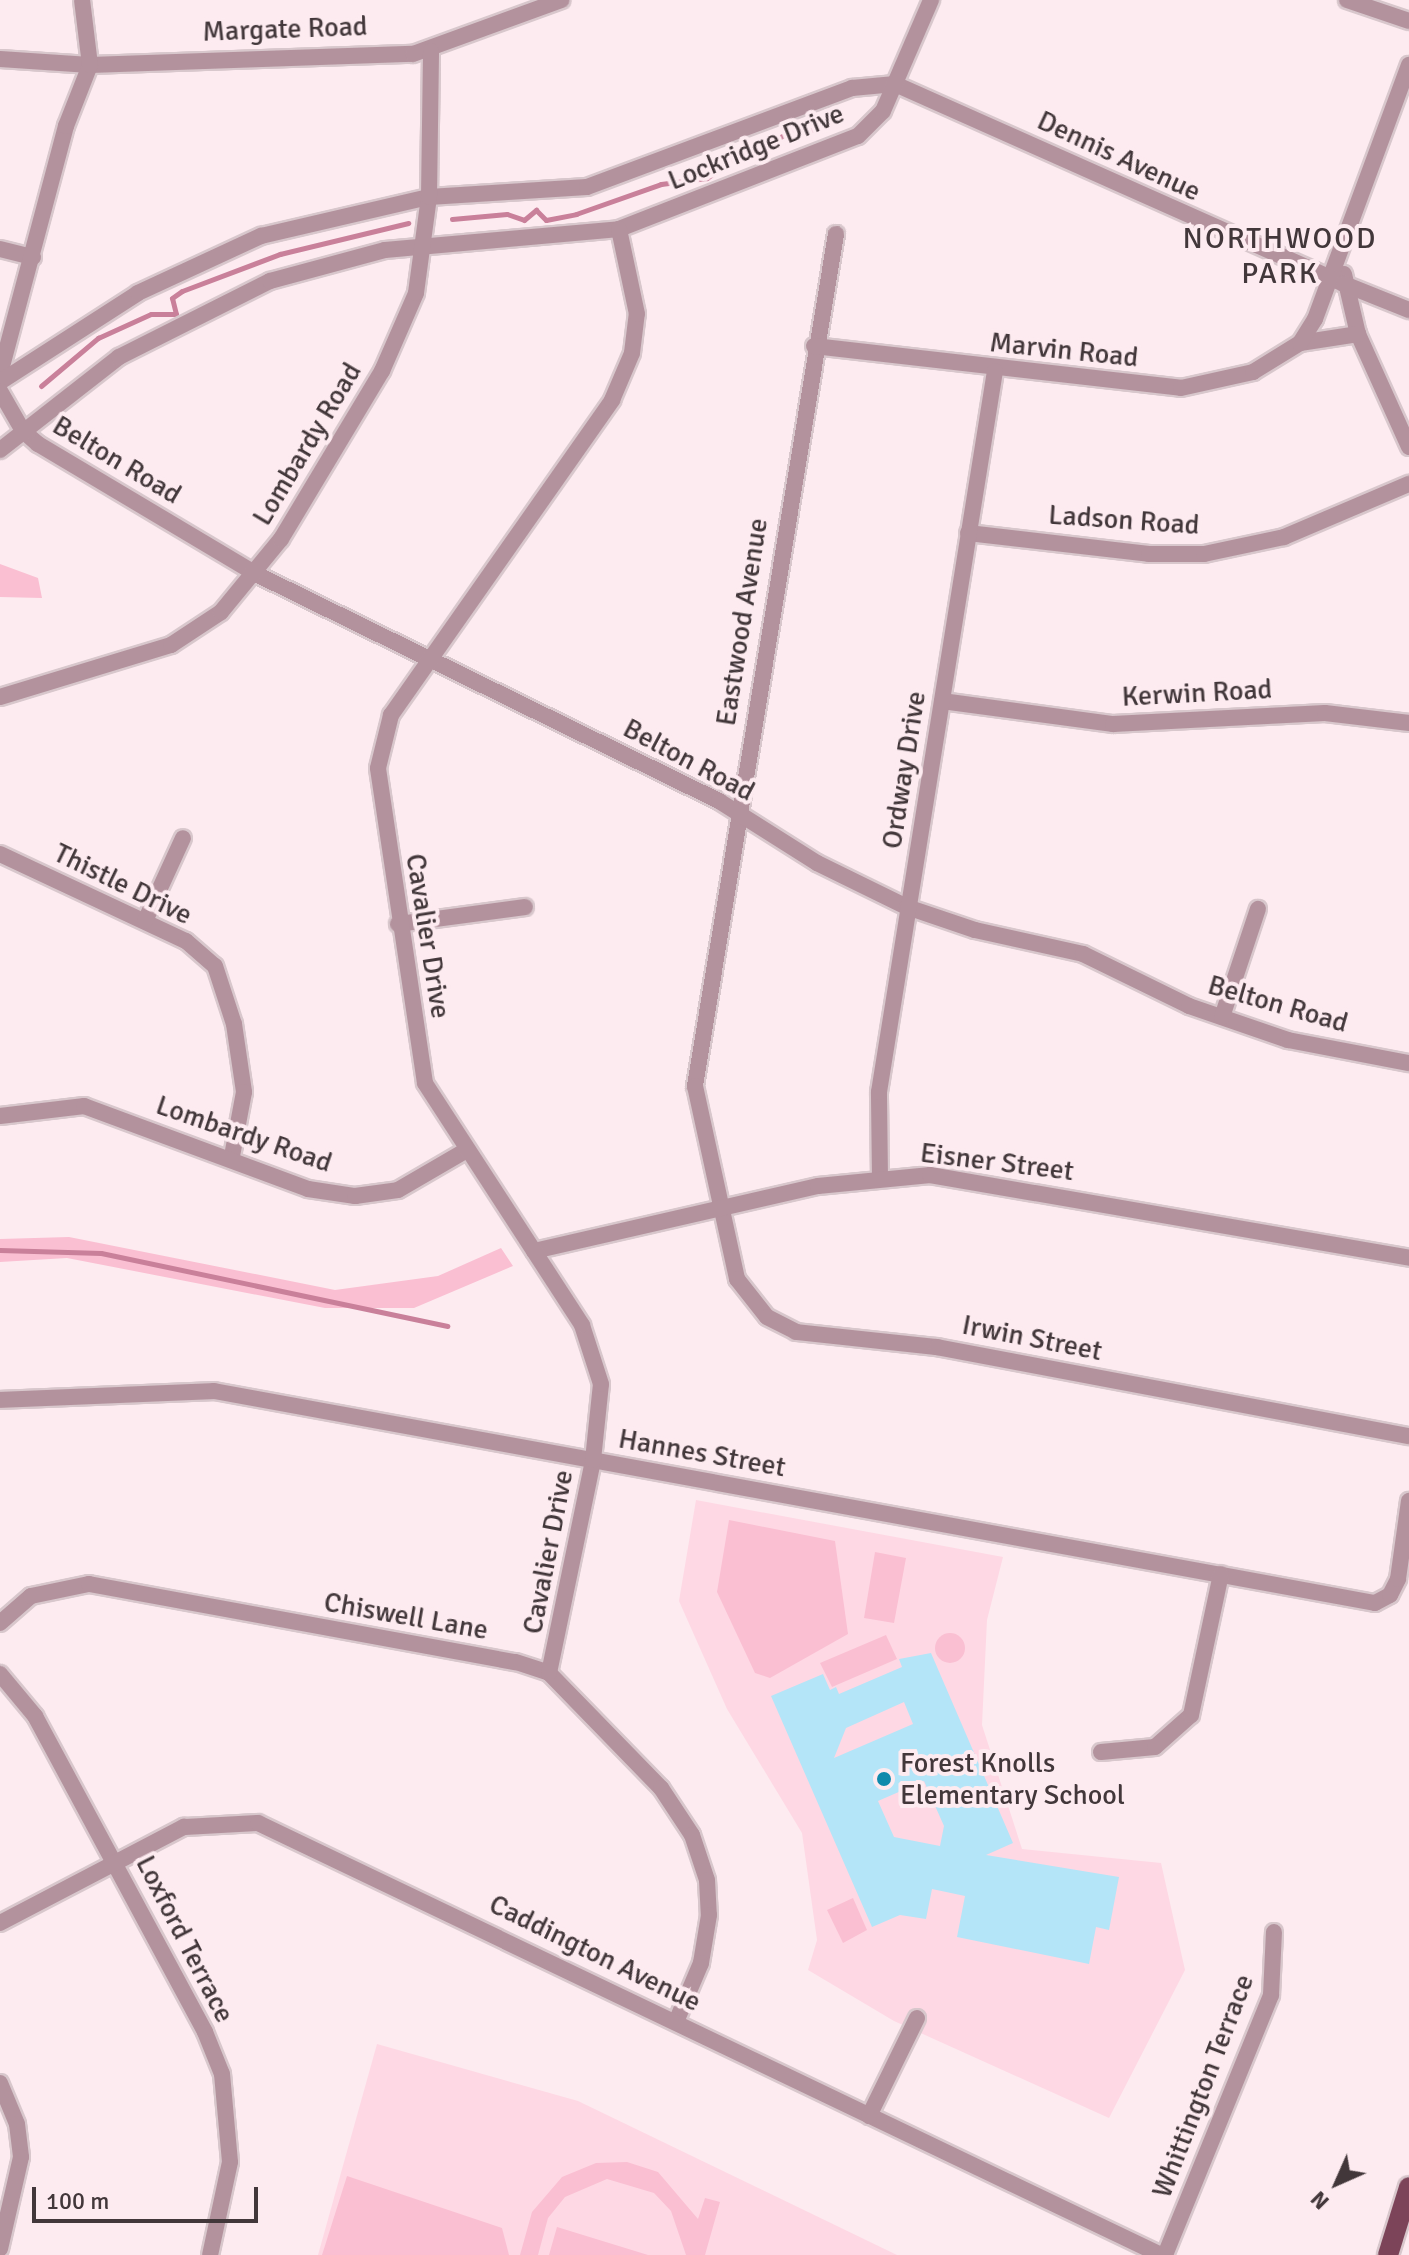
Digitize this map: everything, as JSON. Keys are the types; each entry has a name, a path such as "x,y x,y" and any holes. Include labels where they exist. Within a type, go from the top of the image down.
{"main road":[{"path":"1388,2255 1409,2187"}],"street":[{"path":"0,374 66,126 90,65 82,0"},
{"name":"Margate Road","path":"0,59 90,65 431,51 561,0"},
{"path":"895,84 931,0"},
{"path":"1347,0 1409,21"},
{"name":"Lombardy Road","path":"0,697 171,645 212,619 256,574 382,371 416,293 429,197 431,51"},
{"path":"1300,343 1337,282 1345,248 1409,65"},
{"name":"Lockridge Drive","path":"0,382 98,316 200,260 339,214 429,197 587,187 852,88 895,84"},
{"name":"Lockridge Drive","path":"0,450 119,357 218,304 345,260 422,248 619,229 858,136 877,121 895,84"},
{"name":"Dennis Avenue","path":"895,84 1337,282 1409,310"},
{"name":"Cavalier Drive","path":"549,1673 602,1402 594,1351 534,1251 465,1151 425,1083 398,924 379,748 391,715 612,400 632,353 637,314 619,229"},
{"name":"Eastwood Avenue","path":"718,1208 695,1086 814,346 836,234"},
{"path":"0,249 33,257"},
{"path":"1337,282 1409,447"},
{"name":"Marvin Road","path":"814,346 995,371 1202,388 1253,372 1300,343 1358,334"},
{"name":"Ordway Drive","path":"880,1179 879,1092 995,371"},
{"name":"Belton Road","path":"0,391 23,431 256,574 427,662 738,814 817,863 907,907 975,930 1083,954 1222,1017 1288,1040 1409,1063"},
{"name":"Ladson Road","path":"968,533 1149,554 1204,554 1284,537 1409,484"},
{"name":"Kerwin Road","path":"942,701 1113,724 1325,713 1409,723"},
{"path":"145,921 183,838"},
{"name":"Thistle Drive","path":"0,854 186,941 224,981 244,1092 232,1156"},
{"path":"398,924 525,907"},
{"path":"1222,1017 1258,909"},
{"name":"Lombardy Road","path":"0,1116 84,1106 232,1156 308,1189 355,1196 398,1190 465,1151"},
{"name":"Eisner Street","path":"534,1251 718,1208 880,1179 930,1175 991,1181 1409,1258"},
{"name":"Irwin Street","path":"718,1208 737,1279 755,1306 796,1332 937,1347 1409,1436"},
{"name":"Hannes Street","path":"0,1400 214,1391 1375,1603 1390,1595 1409,1501"},
{"path":"1101,1752 1155,1747 1191,1715 1221,1574"},
{"name":"Chiswell Lane","path":"0,1623 31,1596 89,1584 549,1673"},
{"path":"549,1673 661,1788 692,1835 707,1880 709,1915 701,1963 676,2022"},
{"name":"Loxford Terrace","path":"0,1674 35,1716 114,1860 222,2074 230,2162 210,2255"},
{"name":"Caddington Avenue","path":"0,1923 114,1860 184,1827 258,1823 1163,2255"},
{"name":"Whittington Terrace","path":"1163,2255 1271,1995 1274,1932"},
{"path":"869,2116 917,2018"},
{"path":"0,2083 17,2124 21,2157 1,2245"}],"shaded area":[{"path":"0,564 38,578 42,598 0,597"},
{"path":"69,1237 335,1290 438,1276 501,1248 513,1266 414,1308 325,1308 67,1258 0,1262 0,1239"},
{"name":"Forest Knolls Elementary School","path":"696,1500 1003,1557 987,1620 982,1725 1022,1849 1161,1863 1185,1970 1109,2118 894,2021 808,1970 817,1940 802,1833 727,1709 679,1601"},
{"path":"729,1520 835,1541 848,1634 770,1678 755,1673 717,1592"},
{"path":"875,1552 906,1558 894,1623 864,1618"},
{"path":"950,1633 961,1637 965,1648 961,1659 950,1663 939,1659 935,1648 939,1637"},
{"path":"886,1635 897,1659 832,1687 820,1663"},
{"path":"853,1898 867,1930 843,1943 827,1910"},
{"path":"377,2044 578,2101 897,2255 318,2255"},
{"path":"627,2162 658,2172 698,2219 705,2198 720,2202 705,2255 686,2255 671,2211 654,2193 607,2179 565,2197 548,2218 538,2255 520,2255 532,2212 562,2177 596,2163"},
{"path":"347,2176 502,2228 509,2255 322,2255"},
{"path":"557,2227 648,2255 549,2255"}],"building":[{"path":"931,1653 1013,1843 986,1855 1119,1877 1109,1930 1096,1927 1089,1964 957,1937 965,1896 932,1889 926,1919 900,1915 872,1927 771,1696 823,1674 830,1690 836,1687 839,1694 902,1667 899,1659","holes":["904,1702 913,1724 834,1758 846,1728","924,1781 944,1826 940,1846 894,1837 878,1801"]}],"waterway":[{"path":"452,219 507,214 524,220 536,210 546,220 576,214 661,184 707,178 735,158 793,131 815,130"},
{"path":"41,386 98,338 151,314 176,314 172,298 182,291 280,254 408,223"},
{"path":"0,1250 101,1253 447,1326"}],"place":[{"name":"Forest Knolls Elementary School","path":"884,1779"}],"district":[{"name":"NORTHWOOD PARK","path":"1280,256"}]}
